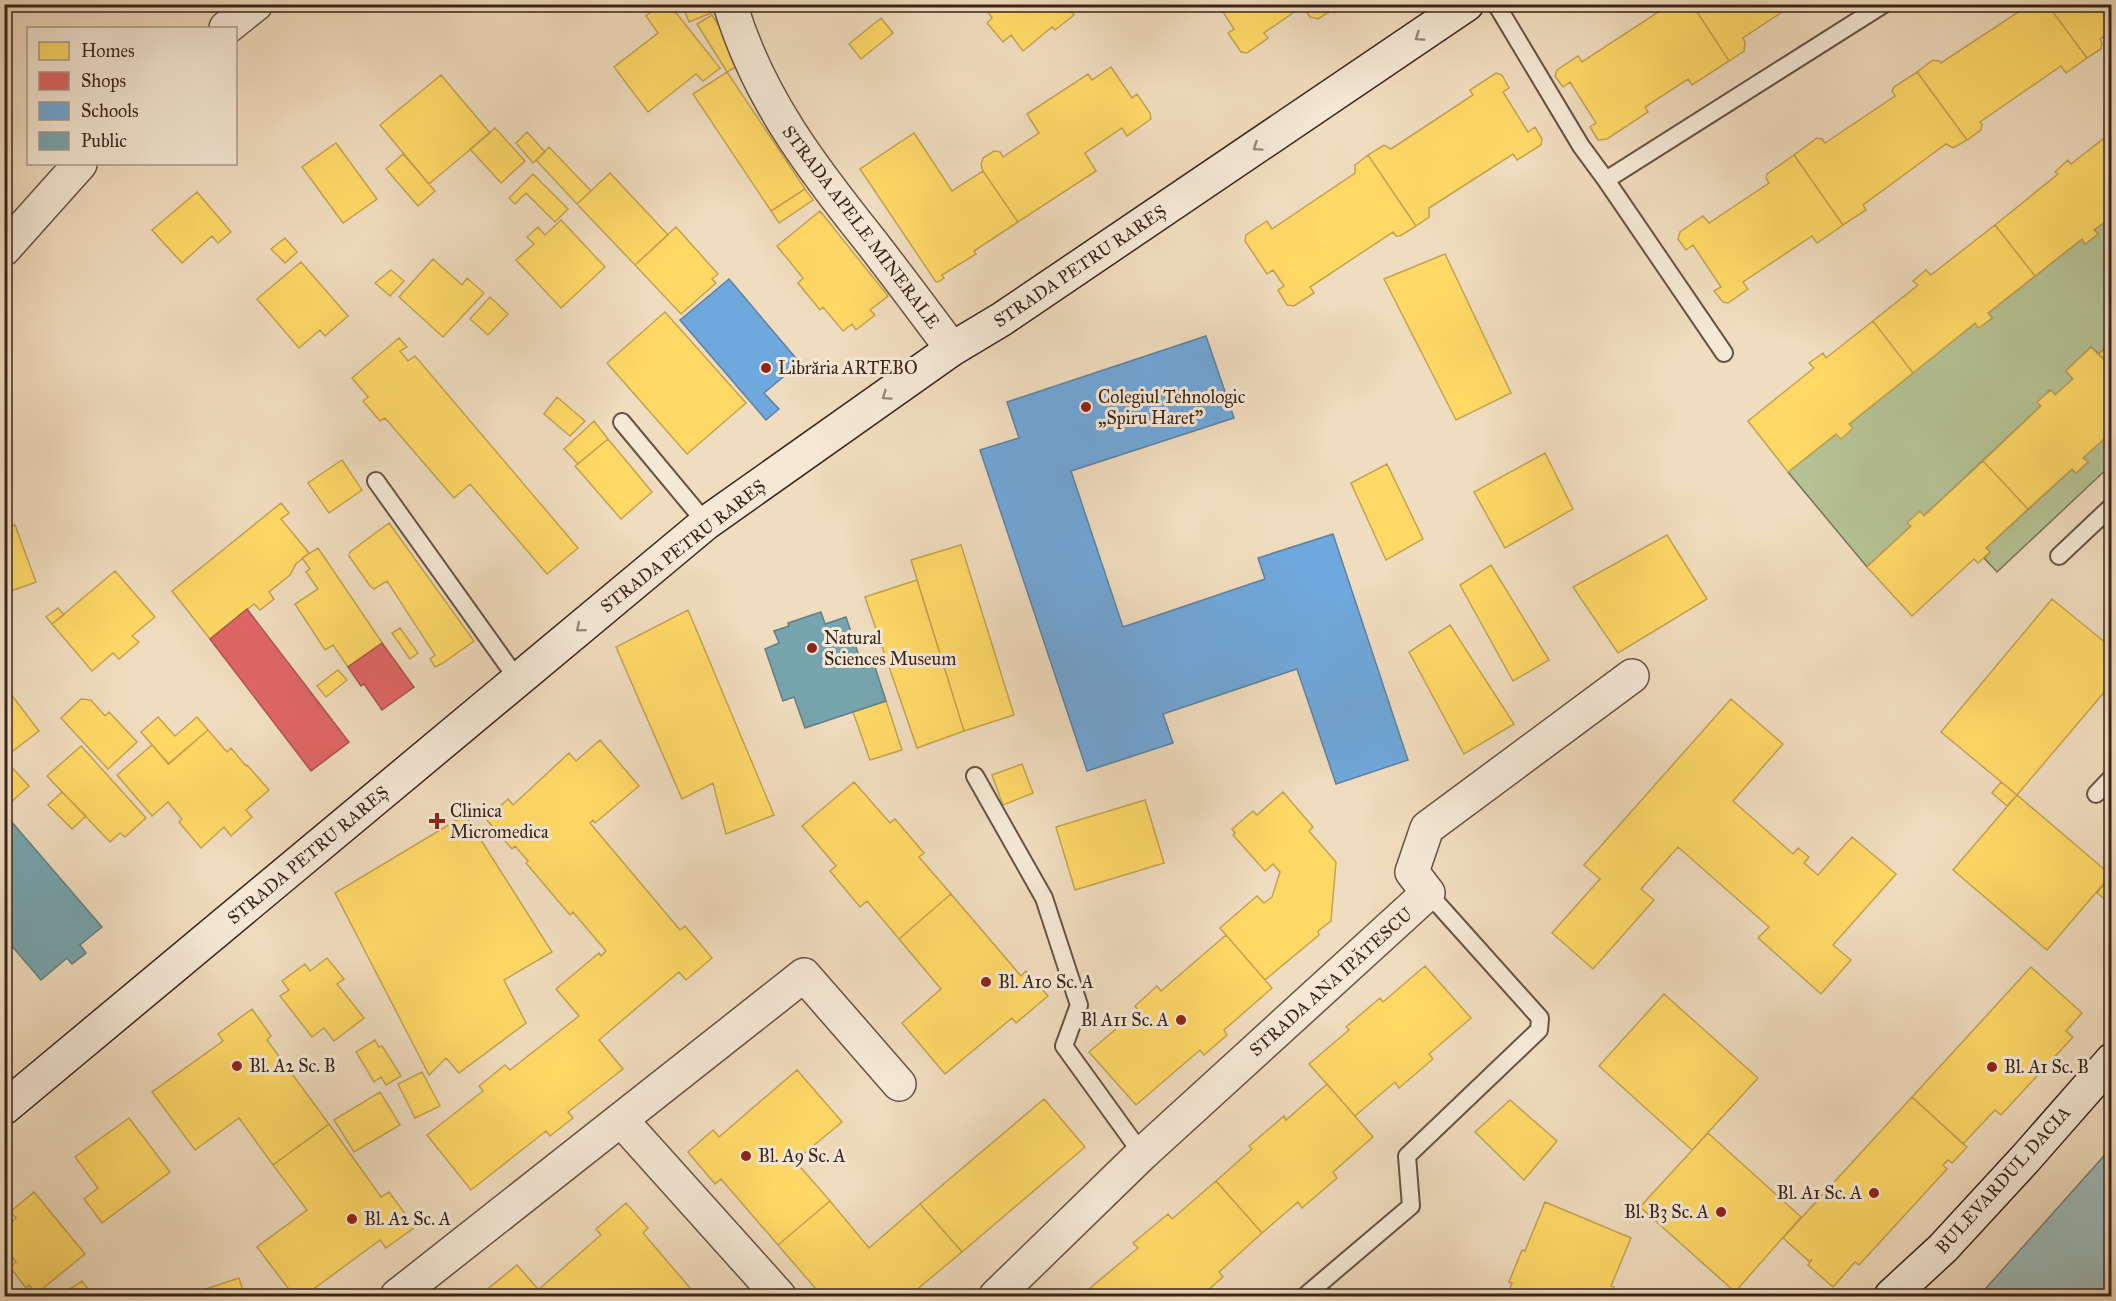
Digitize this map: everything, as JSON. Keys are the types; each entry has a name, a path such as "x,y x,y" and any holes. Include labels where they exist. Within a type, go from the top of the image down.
{"street":[{"path":"227,27 256,4"},
{"name":"STRADA APELE MINERALE","path":"730,4 764,90 786,129 816,172 952,350"},
{"name":"STRADA PETRU RAREȘ","path":"4,1108 706,523 952,350 1002,319 1467,4"},
{"path":"4,249 79,165"},
{"name":"STRADA ANA IPĂTESCU","path":"996,1296 1142,1154 1428,893 1412,872 1427,828 1632,676"},
{"path":"397,1296 804,975 899,1084"},
{"name":"BULEVARDUL DACIA","path":"1891,1296 1943,1248 2112,1060"},
{"path":"621,1120 779,1296"}],"lane":[{"path":"1496,4 1581,146 1724,353"},
{"path":"1606,180 1884,4"},
{"path":"622,422 706,523"},
{"path":"376,481 518,680"},
{"path":"2059,556 2112,506"},
{"path":"975,776 1044,898 1079,1005 1065,1046 1142,1154"},
{"path":"2097,794 2112,777"},
{"path":"1305,1296 1410,1206 1407,1156 1539,1030 1539,1018 1428,893"}],"green space":[{"path":"2111,216 2111,343 2099,354 2091,347 2066,371 2073,379 2055,395 2050,390 2038,402 2041,406 1924,516 1920,512 1908,523 1911,526 1867,567 1788,472 1836,434 1852,428 1849,424 1975,323 1979,327 1992,318 1988,313 2082,239 2085,244 2098,234 2094,230"},
{"path":"2111,432 2111,465 1997,572 1984,558 1990,552 1986,548 2072,469 2076,473 2088,462 2083,458"}],"water":[{"path":"2111,1148 2111,1296 1979,1296"}],"building: Homes":[{"path":"661,4 669,4 720,68 703,81 696,74 648,112 614,67 658,33 646,16"},
{"path":"682,4 713,4 716,11 689,22"},
{"path":"982,4 1065,4 1074,15 1055,30 1052,27 1023,51 1011,35 1003,42 987,23 992,18"},
{"path":"1218,4 1347,4 1334,13 1332,10 1318,19 1310,17 1303,6 1264,33 1268,38 1247,53 1241,52 1228,33 1234,29"},
{"path":"1664,4 1692,4 1729,61 1692,85 1688,79 1645,107 1648,112 1607,139 1598,140 1590,127 1596,123 1570,82 1563,87 1555,76 1557,70 1578,56 1582,62 1666,7"},
{"path":"1692,4 1794,4 1743,38 1744,51 1729,61"},
{"path":"2021,4 2047,4 2087,58 2066,73 2061,66 1980,122 1981,130 1967,140 1917,72 1933,60 1941,63 2023,9"},
{"path":"2047,4 2112,4 2112,31 2100,39 2101,49 2087,58"},
{"path":"712,15 742,63 727,72 697,24"},
{"path":"881,18 893,33 861,59 849,44"},
{"path":"1111,67 1132,98 1137,94 1150,113 1151,119 1127,136 1122,128 1085,153 1096,171 1018,222 983,171 981,165 983,158 994,151 1000,152 1003,157 1039,133 1027,114 1088,74 1092,80"},
{"path":"727,72 805,189 771,211 693,94"},
{"path":"1917,72 1967,140 1953,148 1946,144 1863,205 1866,210 1843,225 1794,155 1817,138 1822,139 1825,143 1895,96 1892,91 1894,87"},
{"path":"1496,73 1502,75 1509,88 1503,92 1528,132 1535,127 1542,139 1541,145 1517,160 1513,154 1429,208 1429,217 1416,226 1368,155 1384,145 1391,149 1473,95 1470,90"},
{"path":"441,75 490,133 429,184 380,125"},
{"path":"495,128 525,161 501,183 470,149"},
{"path":"527,132 545,152 533,163 516,143"},
{"path":"2112,132 2112,216 2094,230 2098,234 2085,244 2082,239 2035,276 1995,225 2058,174 2055,172 2068,160 2071,164"},
{"path":"914,133 952,191 983,171 1018,222 974,251 976,254 942,275 944,278 938,282 860,169"},
{"path":"336,143 377,199 343,223 302,167"},
{"path":"549,147 591,191 577,204 536,160"},
{"path":"403,154 435,191 418,206 386,169"},
{"path":"1368,155 1416,226 1400,236 1396,236 1393,232 1310,287 1314,293 1294,306 1287,305 1278,290 1284,286 1273,270 1267,274 1245,241 1246,235 1267,221 1272,229 1355,173 1355,165"},
{"path":"1794,155 1843,225 1817,243 1812,236 1743,282 1748,289 1728,303 1723,302 1714,291 1721,287 1693,245 1686,250 1678,239 1680,232 1703,216 1709,223 1769,183 1766,178 1767,174"},
{"path":"610,173 668,235 635,265 577,204"},
{"path":"533,174 568,209 555,222 526,193 515,204 509,198"},
{"path":"805,189 813,200 779,223 771,211"},
{"path":"197,192 231,232 218,243 212,236 182,263 152,230"},
{"path":"820,211 888,296 870,310 875,315 856,330 852,324 843,331 823,307 820,310 798,283 803,278 777,246"},
{"path":"561,220 605,267 561,308 516,260 534,244 527,237 538,227 545,235"},
{"path":"1995,225 2035,276 1988,313 1992,318 1979,328 1975,323 1913,373 1873,321 1918,285 1913,281 1926,270 1931,275"},
{"path":"676,227 718,274 712,279 716,283 681,314 635,265"},
{"path":"285,238 297,252 285,263 271,249"},
{"path":"1445,254 1511,393 1456,420 1384,279"},
{"path":"433,259 462,285 467,278 484,293 443,337 399,297"},
{"path":"301,262 348,316 325,336 320,330 299,348 257,299"},
{"path":"391,270 404,281 390,296 375,283"},
{"path":"490,297 508,314 488,335 470,319"},
{"path":"665,312 746,403 687,454 607,363"},
{"path":"1873,321 1913,373 1849,424 1853,428 1841,439 1836,434 1788,472 1748,421 1814,368 1809,363 1823,353 1826,358"},
{"path":"399,338 407,347 400,351 408,361 415,356 578,548 547,574 470,484 454,498 385,418 380,421 363,401 368,397 352,378"},
{"path":"2112,343 2112,368 2099,354"},
{"path":"2091,347 2112,368 2112,432 2083,458 2088,462 2076,473 2072,469 2028,509 1983,461 2041,406 2037,402 2051,390 2055,395 2073,379 2066,371"},
{"path":"557,397 585,421 570,436 544,414"},
{"path":"594,421 608,439 578,464 564,449"},
{"path":"608,439 652,492 621,519 575,466"},
{"path":"1545,453 1573,509 1505,548 1474,492"},
{"path":"342,460 362,490 329,513 308,483"},
{"path":"1983,461 2028,509 1986,548 1990,552 1978,563 1974,559 1912,616 1867,567 1911,526 1907,523 1920,511 1924,516"},
{"path":"1387,464 1423,539 1386,560 1351,483"},
{"path":"281,503 289,513 281,519 309,553 296,564 290,575 269,592 274,599 260,610 254,604 210,639 172,591"},
{"path":"389,523 474,641 435,667 430,659 435,655 387,581 374,589 349,556 350,552"},
{"path":"15,525 36,582 11,591 4,574 4,528"},
{"path":"1667,535 1707,599 1618,653 1573,587"},
{"path":"961,545 1014,715 964,731 911,560"},
{"path":"318,548 383,644 348,667 333,645 325,650 295,604 318,589 306,572 310,569 302,558"},
{"path":"1491,565 1549,660 1513,681 1460,585"},
{"path":"115,571 155,617 132,636 139,642 119,659 113,653 92,671 52,624"},
{"path":"917,580 964,731 917,748 865,597"},
{"path":"2052,599 2112,648 2112,683 2017,795 1941,732"},
{"path":"58,608 64,615 52,624 46,617"},
{"path":"688,610 774,815 726,834 713,783 682,799 616,647"},
{"path":"1450,625 1514,724 1464,754 1409,652"},
{"path":"400,628 418,653 410,659 392,633"},
{"path":"338,670 347,680 326,697 317,686"},
{"path":"4,685 39,731 9,754 4,748"},
{"path":"81,699 91,700 105,716 109,712 137,742 108,769 61,718"},
{"path":"1731,699 1783,744 1733,801 1793,854 1798,848 1809,857 1804,863 1818,875 1852,837 1896,874 1833,945 1851,960 1821,994 1758,938 1769,927 1678,847 1641,889 1654,900 1593,969 1552,933 1600,879 1584,865"},
{"path":"886,701 902,750 870,760 853,712"},
{"path":"158,717 175,736 197,717 208,730 169,764 141,732"},
{"path":"208,730 227,752 231,748 269,790 246,810 252,817 231,836 224,827 201,848 179,822 182,819 168,802 152,816 117,775 152,745 168,764"},
{"path":"600,740 639,786 595,823 593,820 590,823 680,930 685,926 712,958 686,980 679,972 599,1040 623,1069 568,1112 573,1118 550,1136 546,1131 471,1190 427,1135 483,1091 479,1086 505,1065 510,1070 579,1016 556,989 599,953 601,956 606,951 573,912 570,915 526,863 528,861 515,846 512,849 486,819 508,799 513,805 569,753 576,761"},
{"path":"81,746 146,818 125,837 120,833 110,842 47,776"},
{"path":"5,760 29,786 9,804 4,799"},
{"path":"1022,764 1033,793 1003,805 992,775"},
{"path":"854,782 890,823 895,819 924,853 919,857 951,894 899,939 867,901 860,907 830,871 836,866 802,826"},
{"path":"2001,782 2017,795 2007,806 1992,793"},
{"path":"62,792 86,816 72,829 48,805"},
{"path":"1283,792 1313,827 1309,831 1336,862 1331,921 1318,931 1319,935 1265,980 1220,928 1257,896 1264,903 1272,897 1280,872 1273,864 1265,871 1233,835 1235,833 1232,829 1253,811 1257,815"},
{"path":"2017,795 2111,875 2047,950 1953,870"},
{"path":"1145,800 1164,863 1075,890 1056,827"},
{"path":"465,815 552,952 504,980 526,1023 459,1073 446,1058 429,1075 335,893"},
{"path":"2112,875 2112,905 2097,893"},
{"name":"Bl. A10 Sc. A","path":"951,894 1021,976 1026,971 1048,996 1016,1023 1012,1018 945,1074 902,1023 941,989 899,939"},
{"name":"Bl A11 Sc. A","path":"1226,935 1272,988 1224,1030 1227,1035 1204,1055 1200,1050 1136,1105 1089,1052 1138,1010 1135,1006 1157,986 1161,991"},
{"path":"327,958 344,979 337,984 364,1018 334,1041 324,1028 312,1037 280,996 289,990 282,981 305,964 310,971"},
{"path":"1425,966 1471,1018 1429,1054 1433,1059 1399,1088 1395,1082 1355,1116 1309,1064 1349,1030 1346,1027 1380,998 1383,1002"},
{"name":"Bl. A1 Sc. B","path":"2031,967 2082,1013 2066,1031 2073,1037 2001,1115 1995,1110 1963,1144 1912,1097"},
{"path":"1664,994 1758,1078 1692,1150 1599,1066"},
{"name":"Bl. A2 Sc. B","path":"252,1009 271,1036 267,1040 329,1124 273,1165 239,1118 195,1150 152,1092 223,1041 218,1034"},
{"path":"375,1040 379,1047 382,1046 401,1076 386,1085 381,1077 374,1082 356,1052"},
{"name":"Bl. A9 Sc. A","path":"797,1070 842,1122 795,1161 830,1201 778,1245 721,1179 715,1184 688,1152 713,1130 719,1137"},
{"path":"422,1072 440,1106 415,1118 398,1084"},
{"path":"1327,1084 1373,1137 1333,1172 1337,1178 1302,1208 1298,1202 1262,1233 1216,1181 1252,1149 1249,1146 1284,1116 1286,1120"},
{"path":"380,1092 400,1125 354,1152 334,1120"},
{"name":"Bl. A1 Sc. A","path":"1912,1097 1967,1147 1952,1163 1948,1160 1943,1165 1947,1169 1859,1265 1855,1262 1833,1287 1808,1265 1810,1262 1783,1238"},
{"path":"1044,1099 1085,1147 962,1252 920,1204"},
{"path":"1510,1100 1557,1141 1524,1180 1475,1132"},
{"path":"129,1118 170,1172 102,1223 84,1199 98,1188 75,1157"},
{"name":"Bl. A2 Sc. A","path":"329,1124 381,1197 389,1192 415,1227 386,1248 380,1240 304,1296 294,1296 257,1247 307,1210 273,1165"},
{"name":"Bl. B3 Sc. A","path":"1708,1133 1801,1217 1735,1292 1640,1207"},
{"path":"1216,1181 1262,1233 1219,1272 1223,1277 1201,1296 1085,1296 1083,1294 1138,1248 1133,1243 1168,1214 1172,1219"},
{"path":"34,1192 85,1254 36,1294 29,1285 26,1288 10,1267 16,1262 4,1248 4,1228 16,1218 10,1212"},
{"path":"830,1201 869,1248 920,1204 962,1252 909,1296 822,1296 778,1245"},
{"path":"1545,1202 1631,1238 1611,1286 1614,1287 1610,1296 1507,1296 1512,1283 1509,1282 1522,1250 1525,1251"},
{"path":"626,1203 648,1228 643,1233 697,1296 544,1296 538,1290 601,1235 596,1229"},
{"path":"517,1265 544,1296 479,1296"},
{"path":"239,1278 245,1296 185,1296"},
{"path":"82,1281 93,1296 59,1296"}],"building: Shops":[{"path":"247,609 349,742 311,771 210,639"},
{"path":"382,643 414,687 382,710 364,684 361,686 348,667"}],"building: Schools":[{"path":"729,279 800,363 764,393 779,409 766,420 680,320"},
{"path":"1206,336 1234,418 1071,471 1123,627 1265,579 1258,558 1333,534 1408,760 1336,784 1297,669 1163,714 1173,743 1087,771 980,450 1019,438 1007,402"}],"building: Public":[{"path":"821,612 825,624 846,617 863,668 874,664 886,701 805,728 794,697 783,701 765,649 779,643 774,631 789,626 788,623"},
{"path":"4,813 102,927 80,945 86,953 72,964 67,958 41,980 4,937"}],"place":[{"name":"Librăria ARTEBO","path":"766,368"},
{"name":"Colegiul Tehnologic „Spiru Haret”","path":"1086,407"},
{"name":"Natural Sciences Museum","path":"812,648"},
{"name":"Clinica Micromedica","path":"437,821"},
{"name":"Bl. A10 Sc. A","path":"986,982"},
{"name":"Bl A11 Sc. A","path":"1181,1020"},
{"name":"Bl. A2 Sc. B","path":"237,1066"},
{"name":"Bl. A1 Sc. B","path":"1992,1067"},
{"name":"Bl. A9 Sc. A","path":"746,1156"},
{"name":"Bl. A1 Sc. A","path":"1874,1193"},
{"name":"Bl. B3 Sc. A","path":"1721,1212"},
{"name":"Bl. A2 Sc. A","path":"352,1219"}]}
